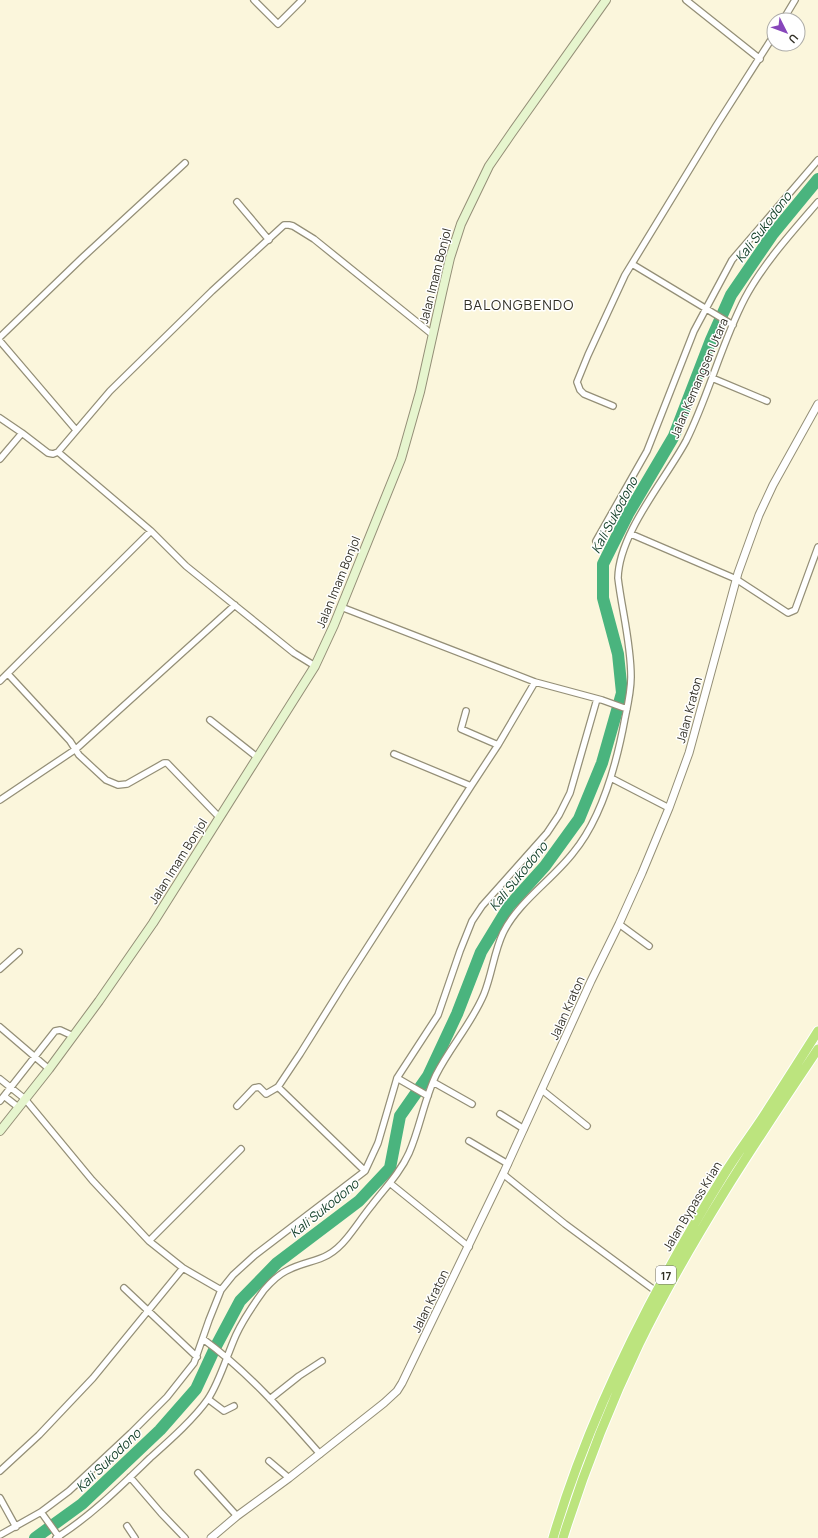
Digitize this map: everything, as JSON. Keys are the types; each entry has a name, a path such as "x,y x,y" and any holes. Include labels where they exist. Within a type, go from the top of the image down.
{"highway":[{"name":"Jalan Bypass Krian","path":"553,1538 563,1503 592,1429 620,1364 657,1292 682,1245 726,1171 818,1031"},
{"name":"Jalan Bypass Krian","path":"563,1538 578,1489 603,1423 649,1325 704,1226 739,1169 818,1049"}],"main road":[{"name":"Jalan Imam Bonjol","path":"0,1131 49,1069 153,924 315,666 341,607 400,459 414,417 450,258 461,224 489,166 606,0"}],"street":[{"path":"254,0 278,24 302,0"},
{"path":"686,0 760,59"},
{"path":"788,12 795,0"},
{"path":"613,406 584,394 580,390 577,382 588,355 632,264 716,126 766,49"},
{"path":"596,541 647,451 681,362 700,318 735,254 818,160"},
{"path":"0,337 82,258 185,163"},
{"path":"237,202 269,240"},
{"name":"Jalan Kemangsen Utara","path":"57,1536 86,1516 165,1445 208,1398 227,1358 236,1333 264,1291 274,1279 289,1269 321,1259 342,1244 373,1203 391,1184 410,1152 425,1094 480,1003 498,946 505,930 516,914 585,838 611,778 624,708 630,699 630,658 618,578 622,556 631,534 686,440 712,378 731,324 745,299 760,275 818,202"},
{"path":"0,418 48,453 53,454 58,452 110,391 212,291 284,225 293,226 314,240 433,336"},
{"path":"632,264 731,324"},
{"path":"0,340 76,430"},
{"path":"712,378 767,402"},
{"name":"Jalan Kraton","path":"211,1538 237,1516 289,1478 384,1403 397,1391 402,1383 508,1164 591,981 619,924 669,808 689,753 736,579 765,500 818,404"},
{"path":"0,459 22,433"},
{"path":"58,452 151,531 186,566 294,653 315,666"},
{"path":"0,681 151,531"},
{"path":"631,534 736,579 788,613 795,610 818,547"},
{"path":"0,800 76,748 235,605"},
{"path":"341,607 535,682 600,699 624,708"},
{"path":"8,674 76,748 78,755 106,780 118,785 131,783 164,763 167,763 219,817"},
{"path":"237,1106 254,1088 259,1088 266,1094 278,1087 498,745 535,682"},
{"path":"0,1535 43,1514 131,1433 167,1397 191,1367 205,1340 209,1320 221,1290 233,1275 255,1255 365,1171 378,1143 399,1080 438,1014 460,951 475,917 482,906 535,848 559,815 573,785 600,699"},
{"path":"466,711 462,729 498,745"},
{"path":"210,720 257,757"},
{"path":"394,754 471,786"},
{"path":"611,778 669,808"},
{"path":"619,924 649,946"},
{"path":"0,969 19,952"},
{"path":"0,1027 49,1069"},
{"path":"18,1107 2,1098 11,1086 55,1031 60,1030 73,1036"},
{"path":"0,1079 11,1086 25,1099 92,1180 149,1241 182,1268 221,1290"},
{"path":"399,1080 425,1094"},
{"path":"433,1082 472,1104"},
{"path":"278,1087 365,1171"},
{"path":"542,1090 587,1126"},
{"path":"500,1114 524,1129"},
{"path":"469,1141 508,1164"},
{"path":"149,1241 241,1149"},
{"path":"503,1174 565,1224 657,1292"},
{"path":"391,1184 469,1247"},
{"path":"0,1471 39,1435 93,1378 182,1268"},
{"path":"124,1288 197,1357"},
{"path":"205,1340 223,1354 270,1398 320,1454"},
{"path":"270,1398 322,1361"},
{"path":"208,1398 224,1412 234,1406"},
{"path":"269,1461 289,1478"},
{"path":"198,1473 237,1516"},
{"path":"130,1477 185,1538"},
{"path":"0,1498 16,1527"},
{"path":"43,1514 57,1536"},
{"path":"128,1526 135,1538"}],"waterway":[{"name":"Kali Sukodono","path":"35,1538 82,1504 160,1430 196,1389 215,1348 240,1301 277,1263 359,1201 390,1168 400,1116 428,1076 457,1014 481,952 509,906 545,866 579,819 602,763 622,693 618,654 603,598 603,564 628,514 674,436 711,340 731,295 772,235 818,179"}],"district":[{"name":"BALONGBENDO","path":"519,304"}]}
